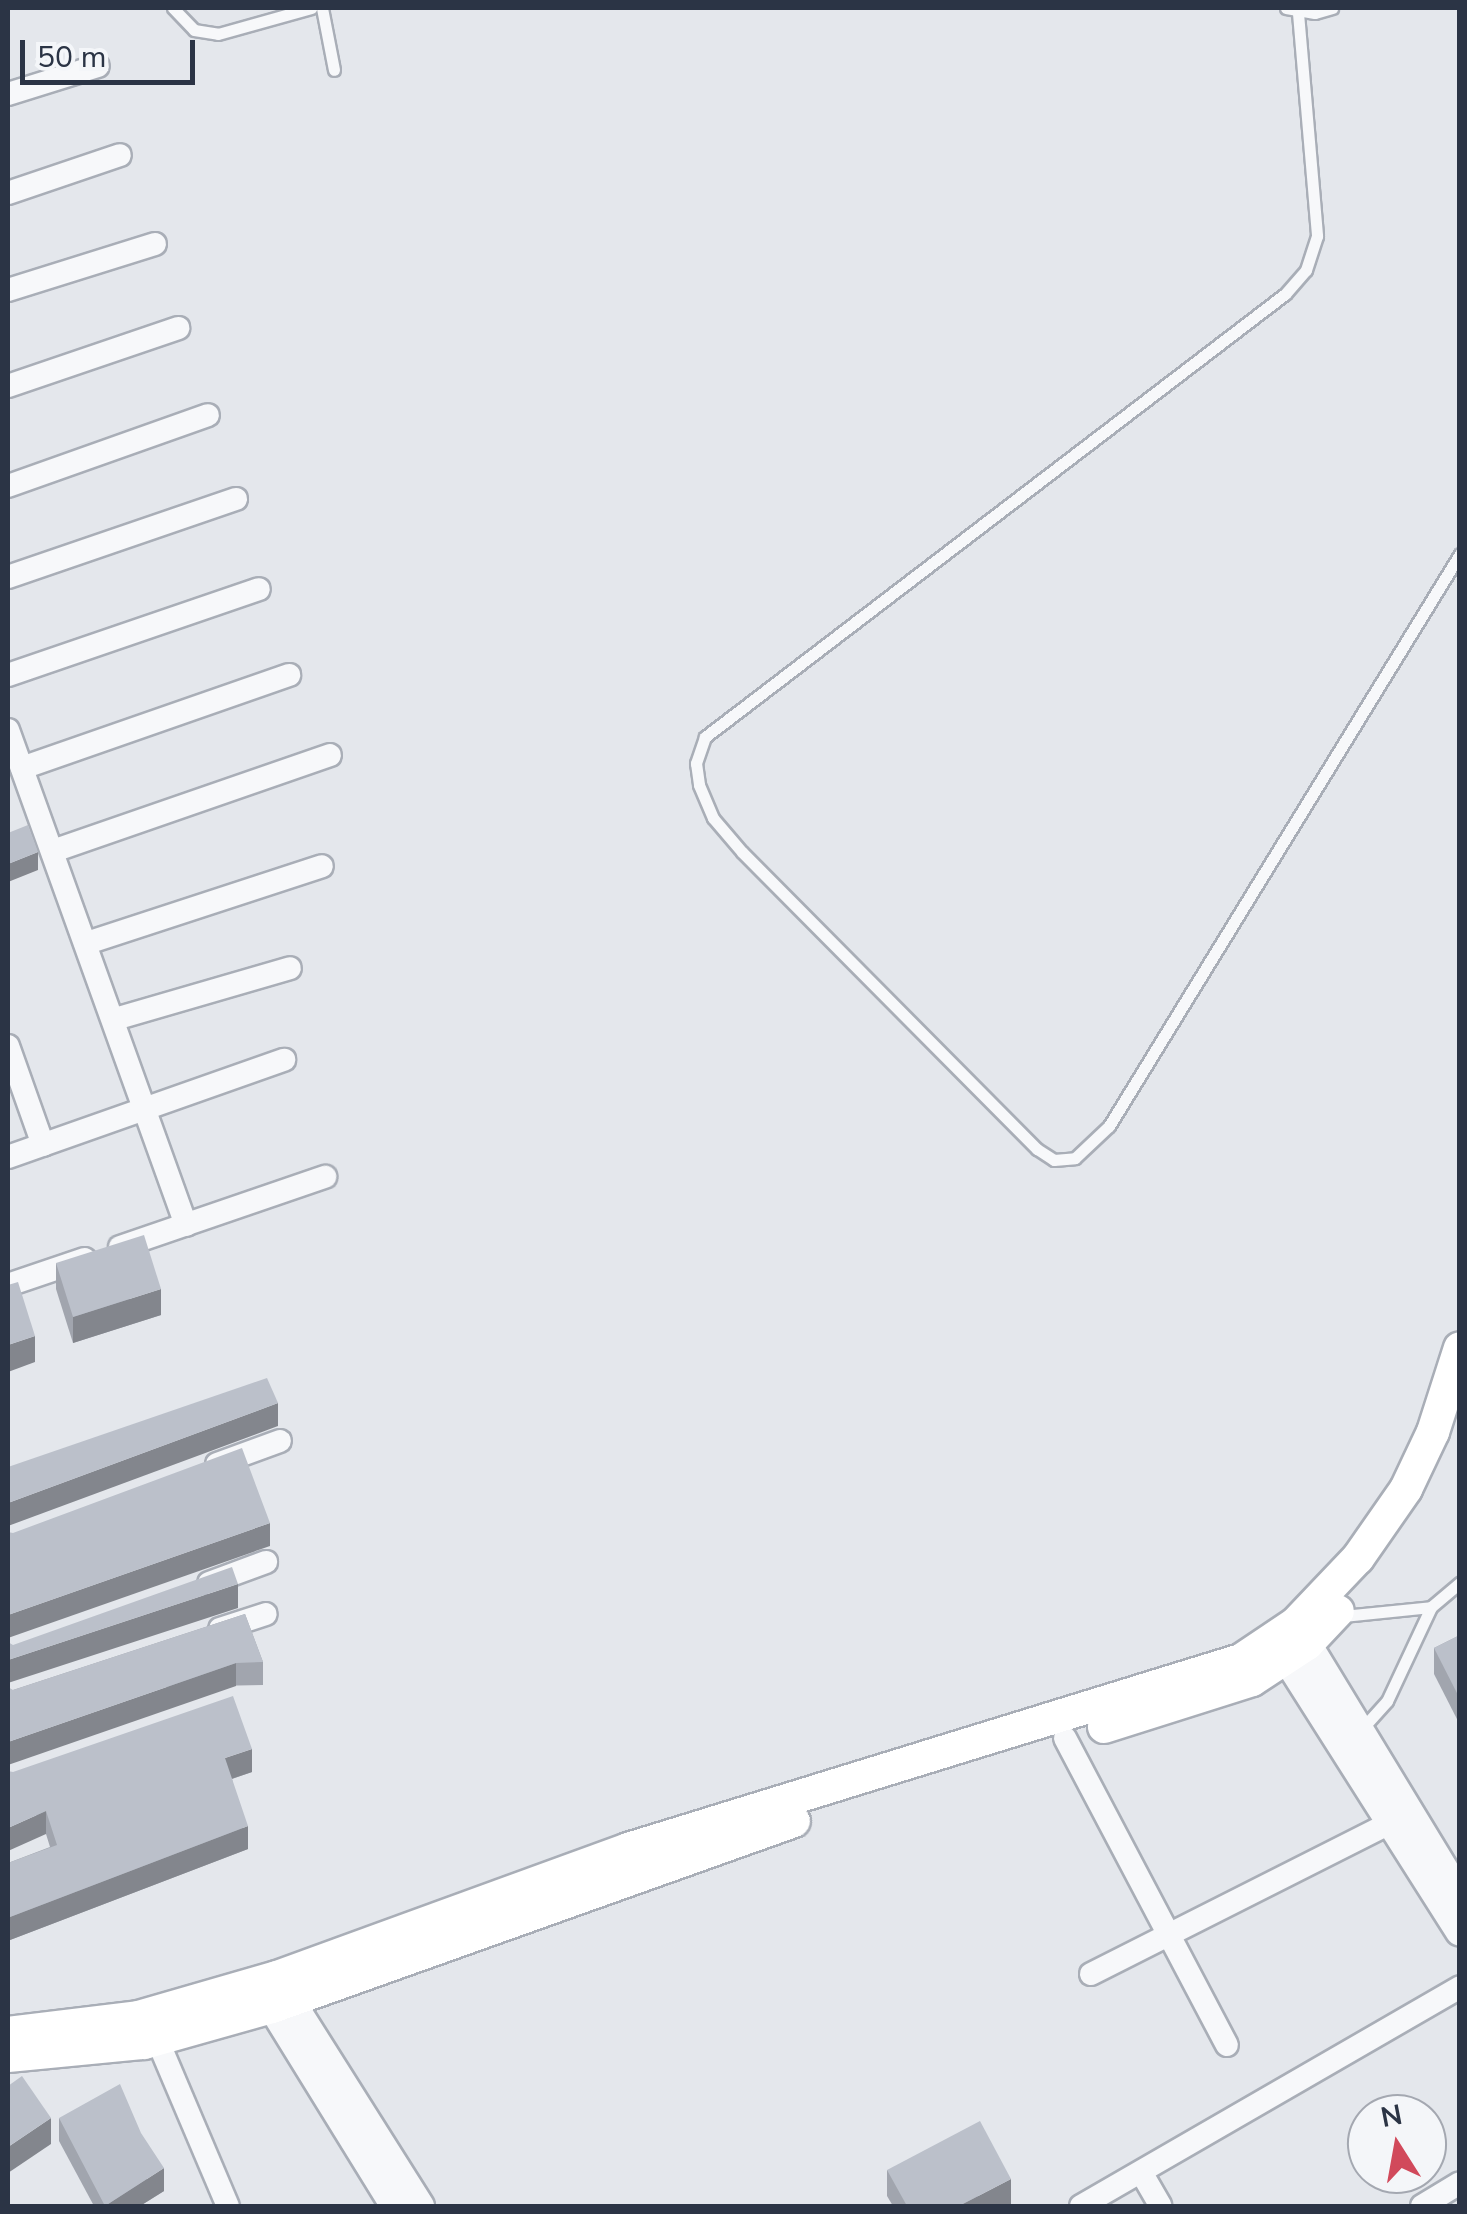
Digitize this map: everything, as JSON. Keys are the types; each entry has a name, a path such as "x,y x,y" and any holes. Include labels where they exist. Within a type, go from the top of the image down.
{"main road":[{"path":"8,2056 67,2055 157,2039 628,1850 1190,1680 1290,1641 1358,1558 1406,1489 1460,1348"},
{"path":"8,2033 138,2017 273,1992 633,1873 1065,1738 1198,1702 1334,1616 1376,1572 1422,1501 1460,1414"}],"street":[{"path":"8,94 98,66"},
{"path":"8,193 120,155"},
{"path":"8,290 154,244"},
{"path":"8,386 178,328"},
{"path":"8,486 208,415"},
{"path":"8,576 236,499"},
{"path":"8,675 259,589"},
{"path":"22,768 289,675"},
{"path":"8,730 22,768 33,825 52,851 148,1108 186,1225"},
{"path":"52,851 330,755"},
{"path":"86,943 322,866"},
{"path":"115,1019 290,968"},
{"path":"8,1046 43,1145"},
{"path":"8,1158 284,1060"},
{"path":"8,1285 325,1178"},
{"path":"189,1474 280,1441"},
{"path":"192,1588 266,1562"},
{"path":"192,1638 266,1614"},
{"path":"1290,1641 1360,1731 1460,1895"},
{"path":"1290,1641 1390,1824 1460,1932"},
{"path":"1065,1738 1226,2045"},
{"path":"1092,1974 1390,1824"},
{"path":"1082,2206 1460,1987"},
{"path":"273,1992 395,2206"},
{"path":"273,1992 420,2206"},
{"path":"157,2039 228,2206"},
{"path":"1141,2172 1161,2206"},
{"path":"1422,2206 1460,2183"}],"lane":[{"path":"172,8 194,30 218,34 311,8"},
{"path":"322,8 334,70"},
{"path":"1332,8 1292,10 1300,32 1317,236 1306,270 1285,294 705,737 696,763 700,785 713,818 742,852 1037,1150 1054,1160 1075,1158 1109,1126 1460,554"},
{"path":"1360,1731 1387,1701 1431,1607 1460,1582"},
{"path":"1334,1616 1431,1607"}],"building":[{"path":"28,825 38,852 8,864 8,833"},
{"path":"144,1235 161,1289 73,1317 56,1263"},
{"path":"18,1282 35,1336 8,1345 8,1285"},
{"path":"267,1378 278,1403 8,1503 8,1467"},
{"path":"242,1448 270,1523 8,1615 8,1532"},
{"path":"232,1567 238,1584 8,1660 8,1642 13,1645"},
{"path":"245,1614 263,1662 236,1663 8,1742 8,1687 13,1690"},
{"path":"1460,1635 1460,1699 1434,1648"},
{"path":"233,1696 252,1749 225,1758 248,1826 10,1917 8,1863 57,1845 46,1811 8,1828 8,1771"},
{"path":"22,2076 51,2118 8,2147 8,2086"},
{"path":"120,2084 141,2133 164,2168 105,2206 59,2118"},
{"path":"980,2121 1011,2179 959,2206 907,2206 887,2170"}]}
